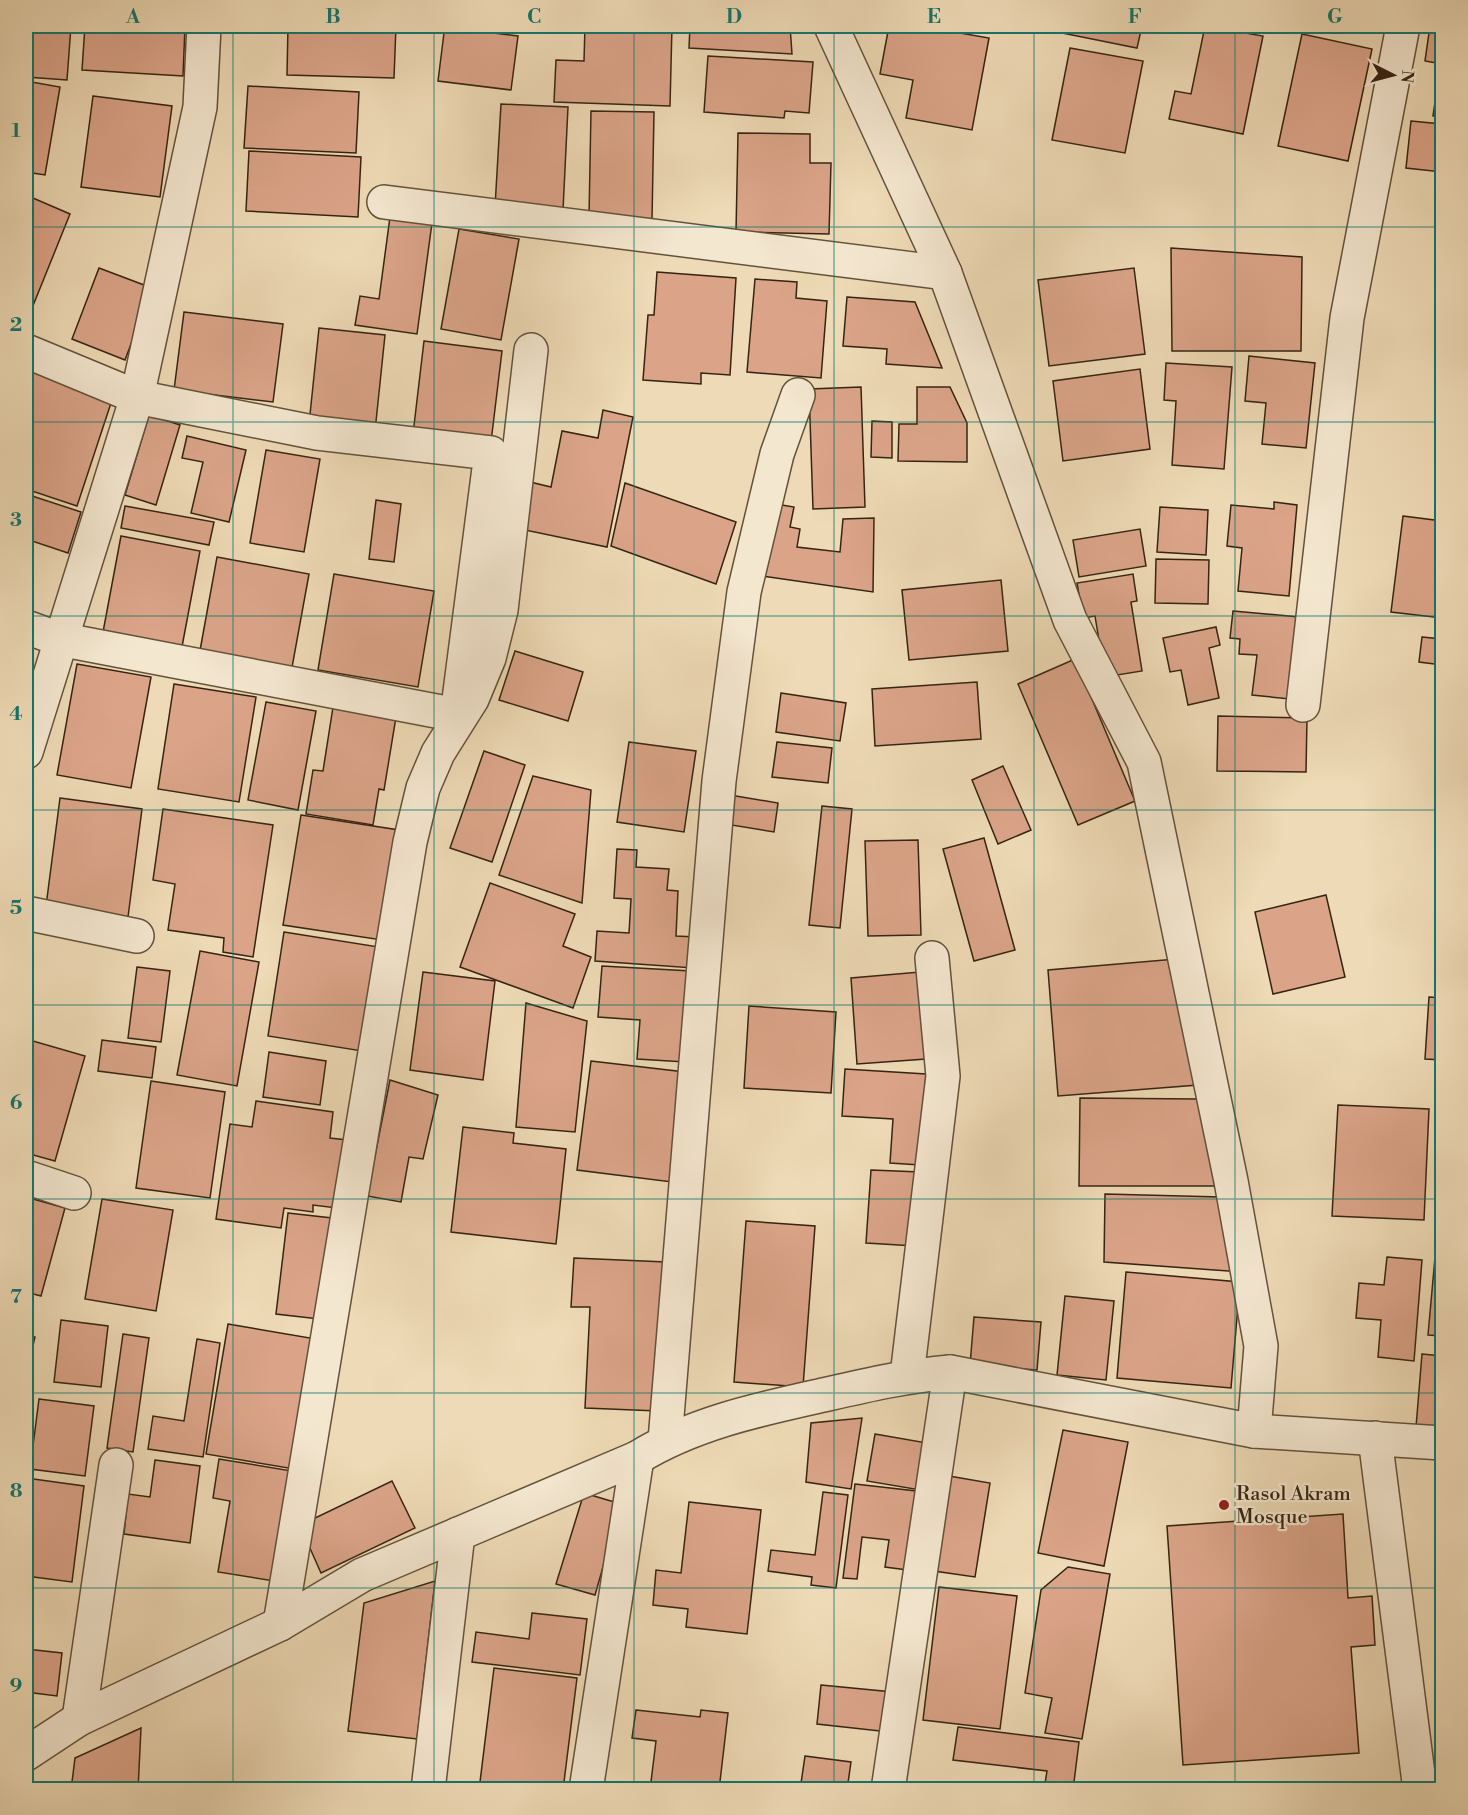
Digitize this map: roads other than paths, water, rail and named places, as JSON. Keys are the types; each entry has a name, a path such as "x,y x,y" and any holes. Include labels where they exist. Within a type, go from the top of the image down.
{"street":[{"path":"26,752 59,639 137,397 200,107 204,26"},
{"path":"831,26 945,273 1070,620 1144,762 1231,1181 1261,1346 1254,1431"},
{"path":"1304,705 1347,318 1403,26"},
{"path":"384,202 945,273"},
{"path":"280,1624 410,842 423,788 438,753 471,699 489,658 501,610 531,350"},
{"path":"26,351 137,397 317,433 491,453 457,715 59,639 26,627"},
{"path":"664,1441 704,939 725,734 744,592 777,454 798,395"},
{"path":"26,913 137,936"},
{"path":"908,1376 943,1076 932,958"},
{"path":"26,1177 74,1193"},
{"path":"888,1790 950,1372"},
{"path":"26,1754 79,1719 280,1624 362,1575 637,1458 664,1441 749,1412 908,1376 950,1372 1254,1431 1443,1443"},
{"path":"1376,1438 1420,1790"},
{"path":"586,1790 637,1458"},
{"path":"79,1719 116,1465"},
{"path":"428,1790 458,1534"}],"place":[{"name":"Rasol Akram Mosque","path":"1224,1505"}]}
